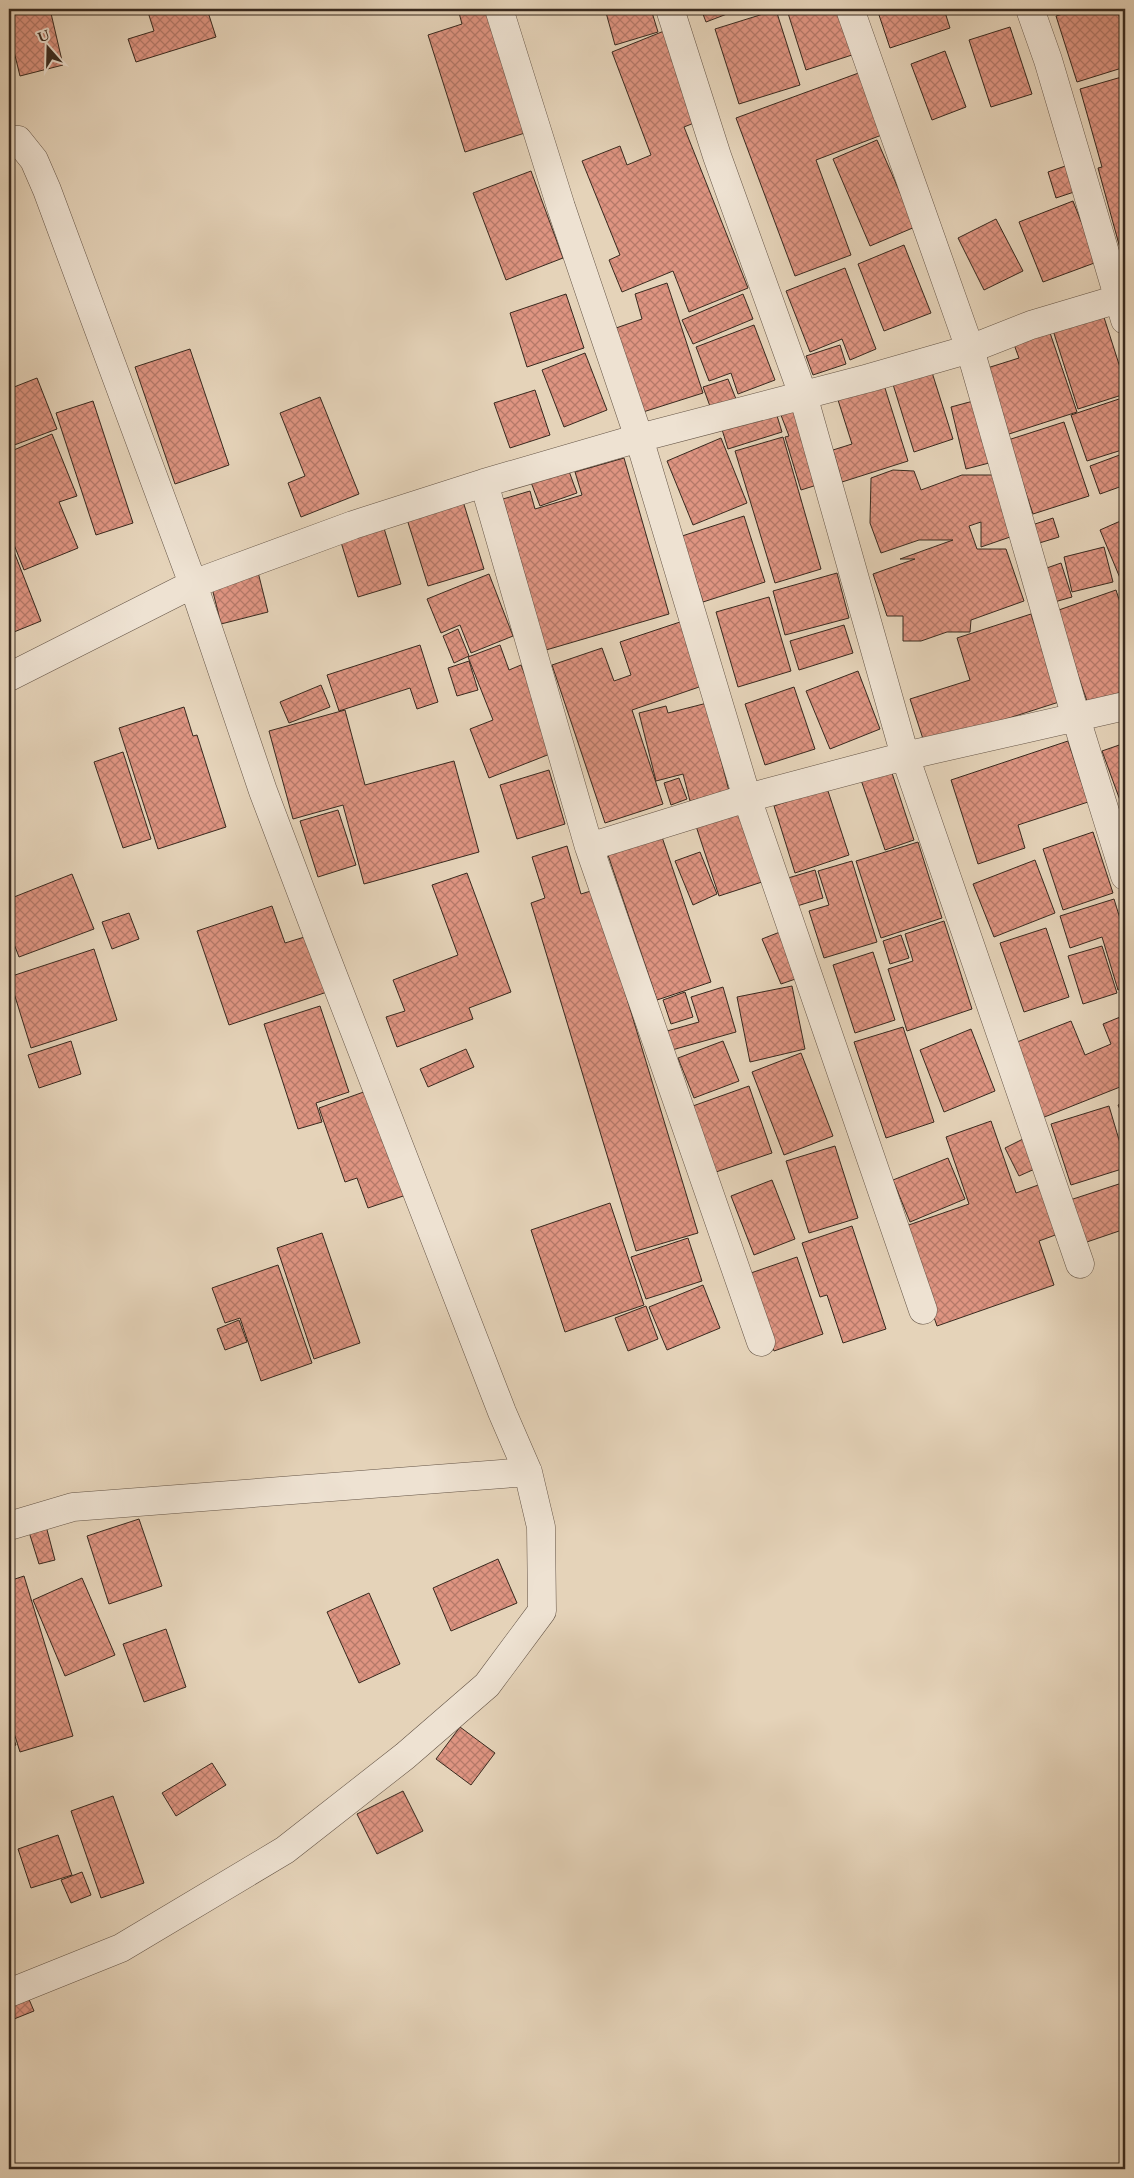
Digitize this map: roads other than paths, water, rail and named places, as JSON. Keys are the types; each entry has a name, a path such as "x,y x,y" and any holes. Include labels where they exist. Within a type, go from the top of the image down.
{"street":[{"path":"499,9 561,207 639,438 747,798 923,1310"},
{"path":"670,9 716,156 803,395 905,756 1080,1264"},
{"path":"850,9 970,349 1076,718 1125,876"},
{"path":"9,677 193,584 353,525 484,483 639,438 970,349 1031,325 1123,306 1048,60 1030,9"},
{"path":"9,139 18,140 34,160 47,190 193,584 263,791 502,1412 528,1472 541,1527 542,1611 487,1685 405,1756 285,1850 121,1948 9,1992"},
{"path":"484,483 589,847 761,1342"},
{"path":"589,847 747,798 905,756 1125,706"},
{"path":"9,1526 74,1507 528,1472"}]}
